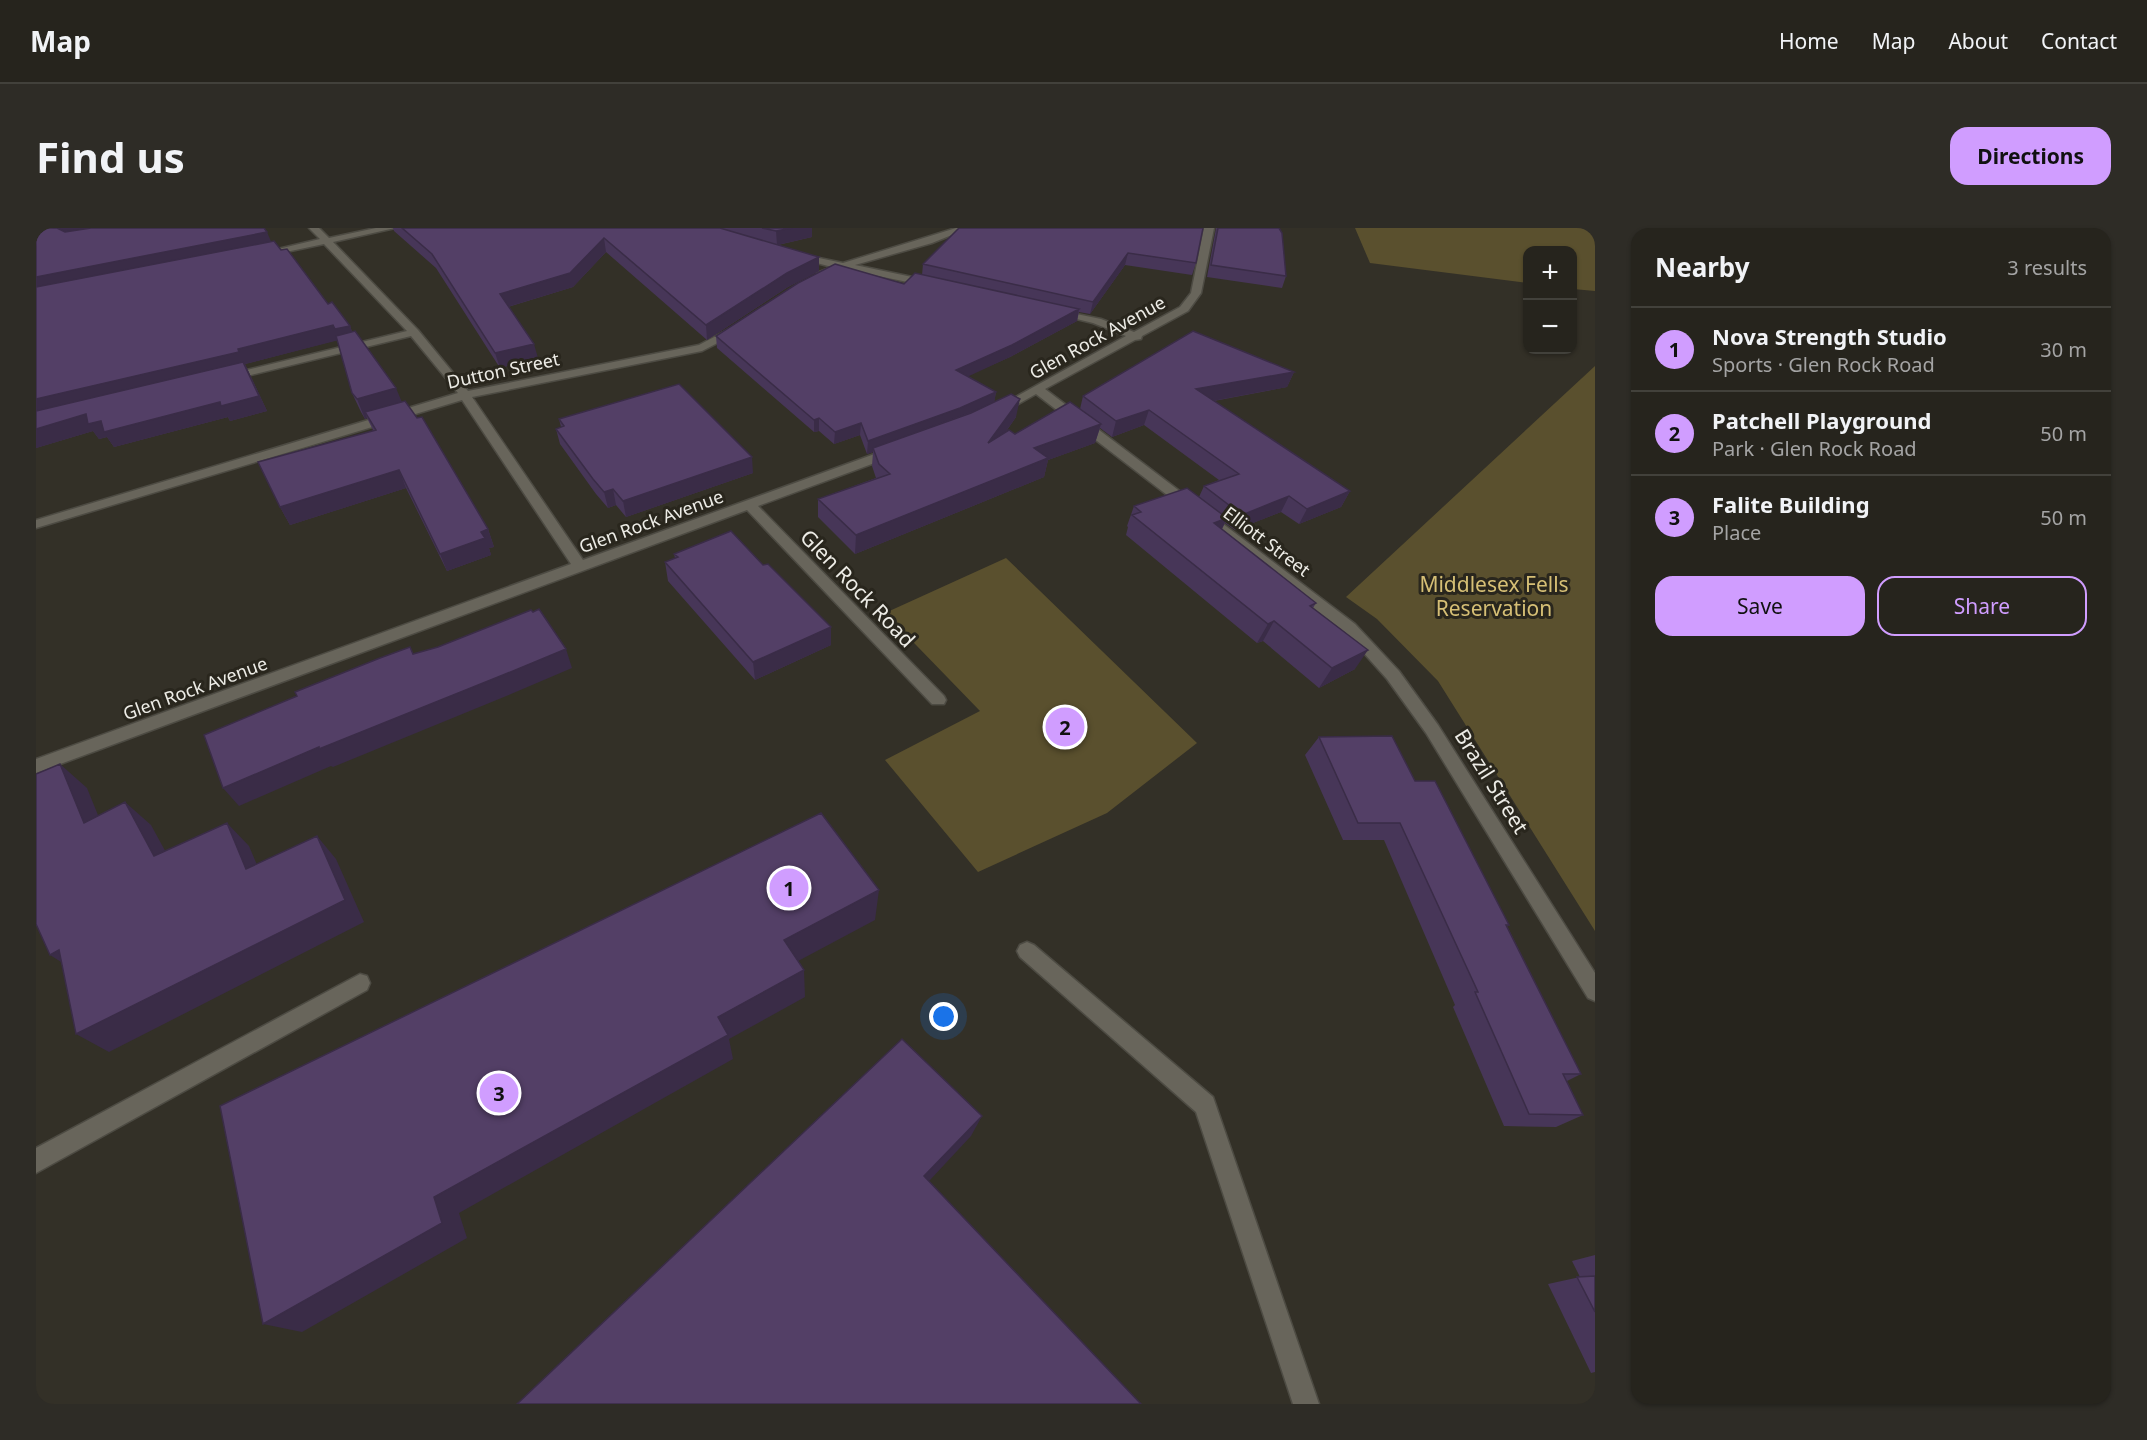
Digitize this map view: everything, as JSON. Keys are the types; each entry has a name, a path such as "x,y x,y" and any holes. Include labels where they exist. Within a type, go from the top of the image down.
{"street":[{"path":"314,228 414,332 465,395 580,567"},
{"path":"256,255 390,228"},
{"path":"810,281 844,264 930,242 964,228"},
{"name":"Glen Rock Avenue","path":"984,418 1137,337 1177,314 1189,304 1196,293 1209,228"},
{"path":"783,253 945,286"},
{"path":"1044,309 1097,321 1137,337"},
{"name":"Dutton Street","path":"36,524 465,395 702,348 745,324"},
{"path":"217,380 414,332"},
{"name":"Elliott Street","path":"1038,390 1330,611"},
{"name":"Glen Rock Avenue","path":"36,766 906,447"},
{"name":"Glen Rock Road","path":"749,504 938,700"},
{"name":"Brazil Street","path":"1330,611 1363,641 1408,695 1490,820 1595,991"},
{"path":"1027,951 1205,1105 1306,1404"},
{"path":"36,1161 360,983"}],"green space":[{"path":"1355,228 1595,228 1595,291 1577,289 1577,246 1523,246 1523,282 1370,263"},
{"name":"Middlesex Fells Reservation","path":"1595,366 1595,931 1438,681 1377,619 1346,597"},
{"path":"1006,558 1197,743 1107,813 978,872 885,760 980,711 885,613"}],"building":[{"path":"36,228 57,228 65,232 91,228 264,228 267,232 36,277"},
{"path":"402,228 720,228 819,257 787,273 706,325 604,238 570,273 500,294 534,344 495,353 432,254"},
{"path":"762,228 792,228 776,231"},
{"path":"959,228 1203,228 1196,263 1128,253 1093,302 923,264"},
{"path":"1218,228 1279,228 1282,233 1286,276 1211,265"},
{"path":"274,241 281,250 287,249 328,304 332,302 350,326 335,329 333,325 238,349 239,352 36,399 36,287"},
{"path":"835,264 904,284 915,273 1079,309 1012,345 956,370 996,392 960,408 868,441 861,423 835,432 819,418 814,420 716,336 798,283"},
{"path":"355,331 396,388 357,399 352,393 336,336"},
{"path":"1193,331 1294,372 1196,389 1350,491 1307,509 1289,496 1242,515 1204,486 1239,474 1149,410 1116,421 1083,396"},
{"path":"243,362 259,396 221,406 220,402 104,432 101,421 88,424 86,414 36,429 36,411"},
{"path":"679,384 752,457 623,501 613,489 604,492 556,429 564,426 559,419"},
{"path":"1011,394 1020,399 988,443 1009,430 1015,434 1070,402 1101,424 1034,448 1048,458 856,535 818,499 890,474 879,464 873,448 971,413"},
{"path":"405,401 417,418 422,417 488,529 481,532 485,538 440,554 399,470 280,507 258,462 376,430 365,412"},
{"path":"1187,488 1227,518 1214,523 1316,603 1310,606 1368,650 1332,668 1274,621 1268,624 1132,515 1141,512 1134,506"},
{"path":"731,531 763,565 768,564 831,627 753,662 665,562 678,557 674,554"},
{"path":"539,609 566,649 319,749 319,747 223,788 204,735 297,696 295,692 380,658 410,647 413,654 438,647 531,610 533,612"},
{"path":"1392,736 1415,781 1435,781 1509,925 1506,925 1581,1074 1563,1074 1583,1115 1529,1114 1475,992 1478,992 1400,823 1358,823 1319,737"},
{"path":"60,764 84,823 125,802 154,856 227,823 246,869 317,836 345,900 76,1034 59,950 50,955 36,924 36,774"},
{"path":"821,813 879,890 784,940 804,970 718,1017 728,1035 434,1197 442,1223 263,1324 220,1106"},
{"path":"902,1039 982,1116 924,1176 1141,1404 517,1404"},
{"path":"1595,1276 1595,1312 1577,1277"}],"place":[{"name":"Patchell Playground","path":"1065,727"},
{"name":"Nova Strength Studio","path":"789,888"},
{"name":"Falite Building","path":"499,1093"}]}
